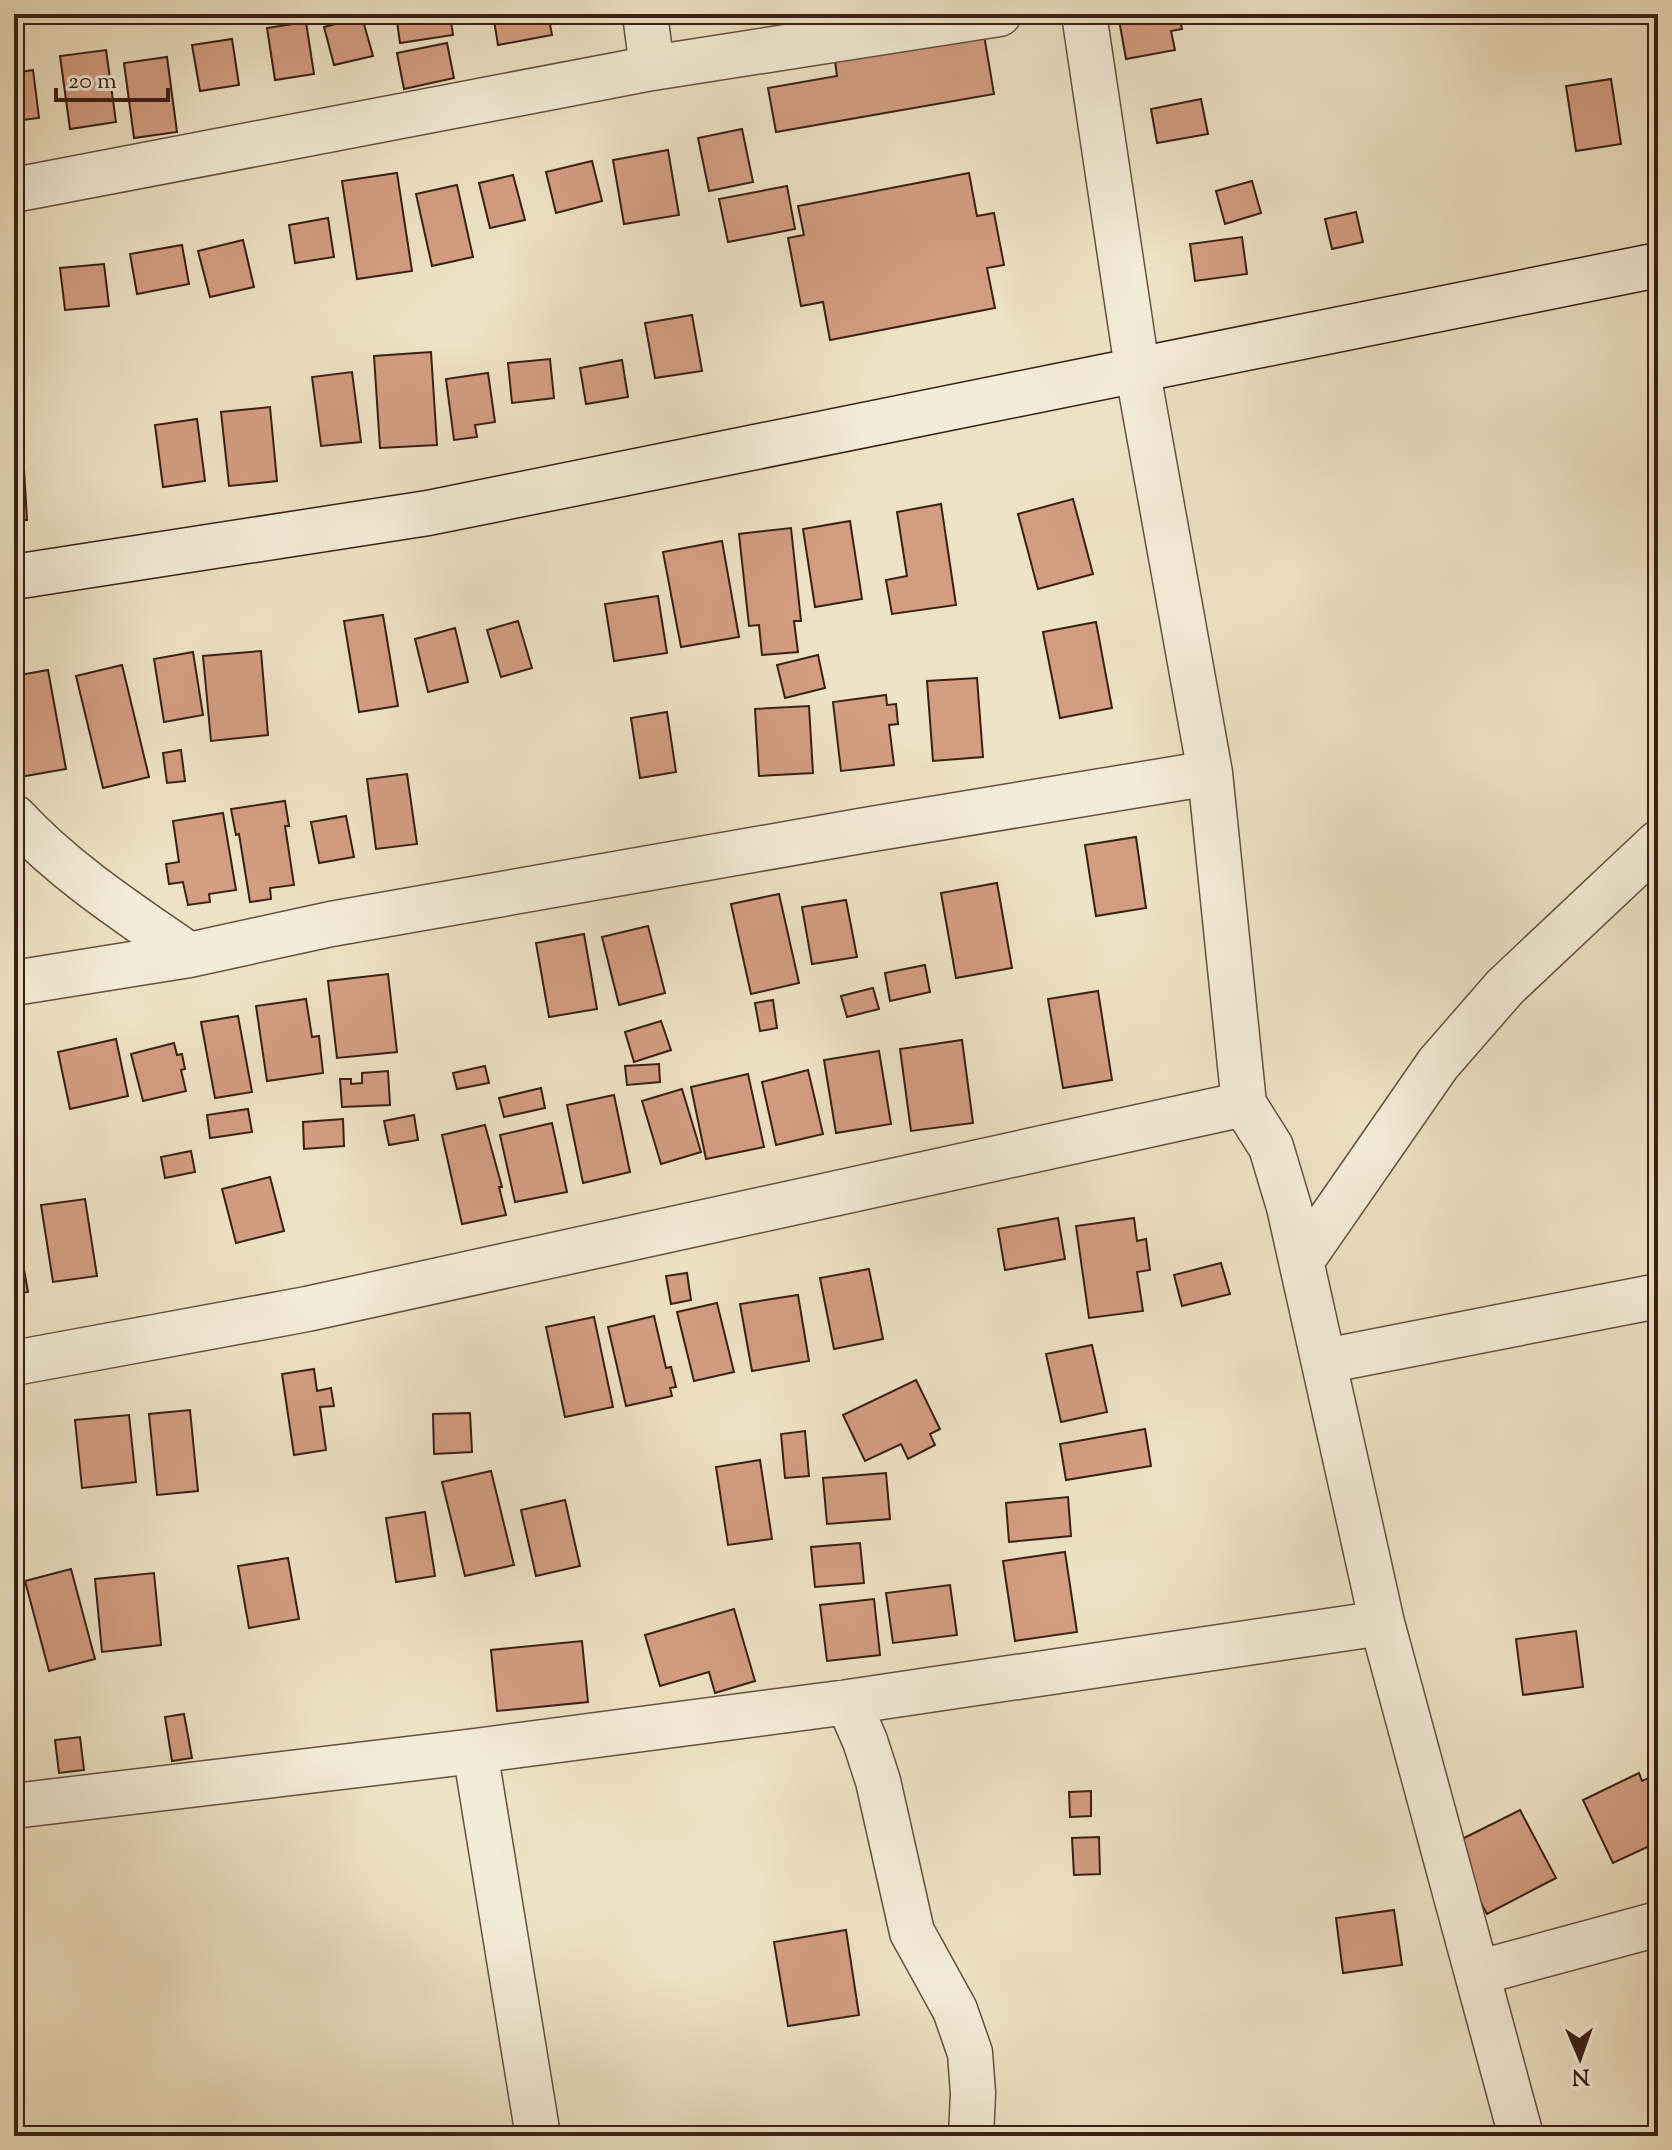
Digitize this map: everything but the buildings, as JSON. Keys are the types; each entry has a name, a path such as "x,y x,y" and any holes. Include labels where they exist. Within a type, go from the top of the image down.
{"street":[{"path":"645,14 652,68"},
{"path":"14,190 652,68 999,14"},
{"path":"1084,14 1137,368 1210,773 1244,1104 1271,1147 1302,1260 1382,1623 1521,2136"},
{"path":"14,577 428,513 1658,265"},
{"path":"14,983 189,955 331,924 850,832 1210,773"},
{"path":"14,817 39,844 95,890 189,955"},
{"path":"1302,1260 1438,1064 1505,987 1658,843"},
{"path":"14,1363 307,1309 1244,1104"},
{"path":"1325,1361 1658,1296"},
{"path":"14,1806 475,1751 848,1702 1382,1623"},
{"path":"848,1702 878,1781 912,1932 955,2010 970,2053 973,2093 971,2136"},
{"path":"475,1751 538,2136"},
{"path":"1477,1973 1658,1924"}]}
